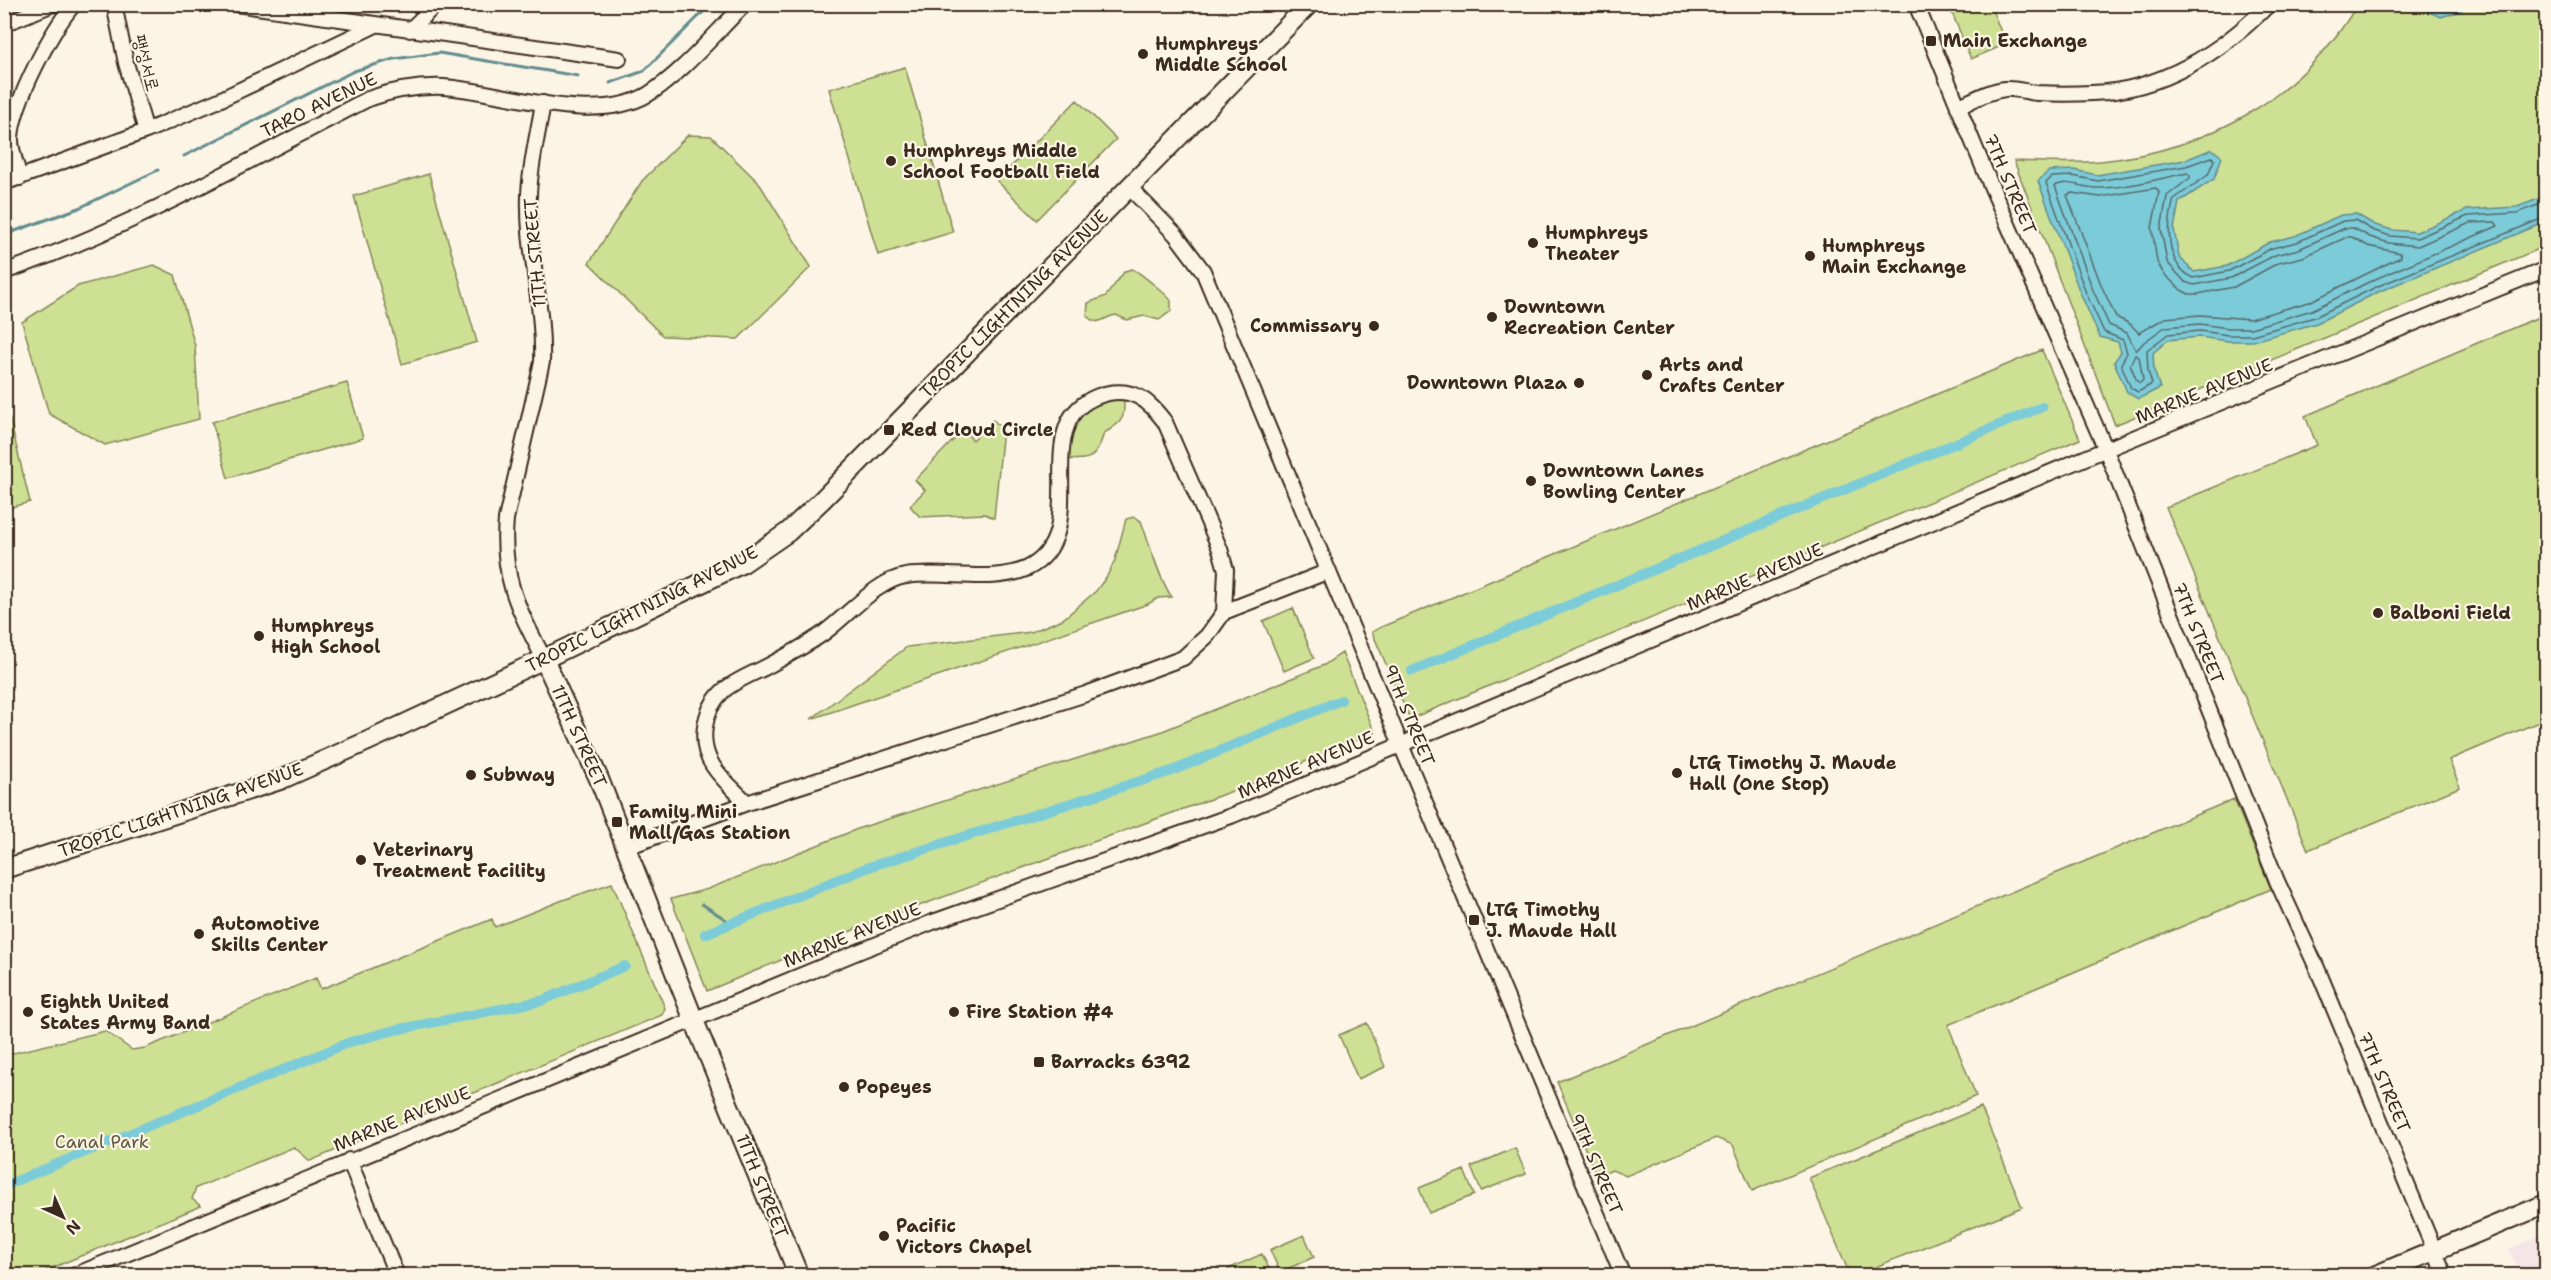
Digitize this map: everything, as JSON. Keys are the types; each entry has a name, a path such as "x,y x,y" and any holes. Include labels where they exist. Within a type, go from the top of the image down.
{"main road":[{"name":"TROPIC LIGHTNING AVENUE","path":"4,869 280,780 544,659 743,563 788,532 1130,188 1309,4"},
{"name":"11TH STREET","path":"544,659 599,779 693,1018 799,1275"},
{"path":"2374,1275 2547,1204"}],"street":[{"path":"4,24 53,4"},
{"path":"20,178 10,138 18,110 34,71 60,20 74,4"},
{"name":"팽성서로","path":"114,4 126,63 146,131"},
{"path":"236,4 619,59"},
{"path":"410,30 436,4"},
{"name":"TARO AVENUE","path":"4,272 52,255 113,229 368,99 396,89 446,87 543,104 605,107 645,96 663,85 745,4"},
{"name":"7TH STREET","path":"1916,4 2106,450 2277,881 2321,978 2445,1275"},
{"path":"1958,107 1986,94 2004,89 2040,93 2094,93 2134,87 2165,77 2200,60 2231,40 2269,4"},
{"path":"329,47 334,32 332,19"},
{"path":"4,183 146,131 217,101 376,25"},
{"name":"11TH STREET","path":"543,104 529,195 543,339 543,362 506,519 504,541 506,567 512,593 520,614 544,659"},
{"name":"9TH STREET","path":"1130,188 1176,235 1203,271 1623,1275"},
{"name":"MARNE AVENUE","path":"73,1275 693,1018 933,922 1232,816 2106,450 2547,269"},
{"path":"627,847 747,803 1086,694 1183,658 1207,636 1224,612 1226,570 1220,549 1165,422 1152,406 1138,397 1123,392 1109,393 1094,399 1074,413 1067,424 1062,459 1060,523 1054,540 1041,558 1027,568 1006,574 905,576 888,582 836,624 794,653 723,691 712,704 705,719 704,743 712,766 747,803"},
{"path":"1224,612 1329,571"},
{"path":"349,1160 397,1275"}],"shaded area":[{"path":"2546,1233 2546,1275 2520,1275 2509,1249"}],"green space":[{"path":"1959,5 1990,5 2006,44 1971,59 1950,8"},
{"path":"2357,5 2546,5 2546,246 2115,425 2014,161 2068,163 2101,161 2140,155 2178,145 2214,131 2248,114 2280,92 2309,67 2335,38"},
{"name":"Humphreys Middle School Football Field","path":"905,67 953,232 878,255 829,89"},
{"path":"1077,100 1116,139 1037,220 997,181"},
{"path":"688,135 711,136 759,183 811,267 738,339 663,336 589,263 642,181"},
{"path":"429,174 477,342 402,364 354,196"},
{"path":"154,265 175,275 195,346 199,419 105,445 49,414 22,322 78,286"},
{"path":"1132,269 1169,298 1171,311 1159,320 1144,316 1127,320 1116,315 1101,321 1094,321 1087,316 1088,303 1106,296 1125,271"},
{"name":"Balboni Field","path":"2546,314 2546,719 2449,760 2460,787 2308,850 2166,507 2317,445 2305,416"},
{"path":"2042,350 2080,439 1410,719 1372,632"},
{"path":"347,383 363,438 228,478 212,422"},
{"path":"1123,392 1122,417 1117,425 1104,433 1094,454 1085,459 1062,459 1074,413"},
{"path":"5,400 30,502 5,509"},
{"path":"993,420 1003,429 994,518 985,514 920,517 910,506 925,490 915,480 963,430 973,440"},
{"path":"1134,517 1141,521 1159,572 1172,597 1158,598 1148,604 811,719 907,647 1031,632 1063,619 1096,591 1107,576 1115,560 1126,519"},
{"path":"1293,608 1314,658 1284,671 1263,621"},
{"path":"1342,653 1375,733 1246,786 856,929 707,991 671,899 708,889 860,828 1160,732 1324,665"},
{"path":"2234,799 2271,889 1948,1025 1976,1096 1752,1191 1733,1145 1716,1138 1626,1176 1612,1170 1597,1177 1557,1082"},
{"name":"Canal Park","path":"612,883 665,1008 662,1015 310,1161 294,1147 196,1188 192,1199 201,1206 35,1275 5,1275 5,1055 105,1031 132,1050 145,1048 316,978 321,989 492,919 495,927"},
{"path":"1367,1023 1385,1067 1358,1079 1339,1035"},
{"path":"1981,1107 2022,1207 1856,1275 1850,1275 1809,1178"},
{"path":"1515,1148 1526,1174 1481,1191 1471,1167"},
{"path":"1464,1170 1474,1195 1429,1213 1419,1188"},
{"path":"1304,1235 1314,1257 1280,1272 1270,1250"},
{"path":"1262,1254 1272,1275 1231,1275 1228,1269"}],"water":[{"path":"2412,5 2466,5 2461,11 2441,17"},
{"path":"2212,149 2222,157 2214,179 2179,202 2174,229 2179,257 2194,272 2227,266 2270,242 2295,236 2341,215 2356,214 2375,225 2392,230 2417,232 2467,210 2517,207 2546,196 2546,222 2378,292 2317,323 2253,341 2227,341 2199,337 2168,340 2153,353 2154,370 2160,388 2138,399 2127,392 2114,362 2121,352 2118,342 2100,337 2081,295 2038,181 2049,171 2074,170 2097,175 2185,160"}],"waterway":[{"path":"610,83 644,71 711,4"},
{"path":"184,156 354,71 394,59 439,53 578,76"},
{"path":"4,235 79,208 158,170"},
{"path":"1412,671 2042,407"},
{"path":"705,934 869,867 1172,771 1341,700"},
{"path":"702,904 731,923"},
{"path":"4,1186 350,1042 395,1030 541,1001 625,966"}],"place":[{"name":"Main Exchange","path":"1931,41"},
{"name":"Humphreys Middle School","path":"1143,54"},
{"name":"Humphreys Middle School Football Field","path":"891,161"},
{"name":"Humphreys Theater","path":"1533,243"},
{"name":"Humphreys Main Exchange","path":"1810,256"},
{"name":"Downtown Recreation Center","path":"1492,317"},
{"name":"Commissary","path":"1374,326"},
{"name":"Arts and Crafts Center","path":"1647,375"},
{"name":"Downtown Plaza","path":"1579,383"},
{"name":"Red Cloud Circle","path":"889,430"},
{"name":"Downtown Lanes Bowling Center","path":"1531,481"},
{"name":"Balboni Field","path":"2378,613"},
{"name":"Humphreys High School","path":"259,636"},
{"name":"LTG Timothy J. Maude Hall (One Stop)","path":"1677,773"},
{"name":"Subway","path":"471,775"},
{"name":"Family Mini Mall/Gas Station","path":"617,822"},
{"name":"Veterinary Treatment Facility","path":"361,860"},
{"name":"LTG Timothy J. Maude Hall","path":"1474,920"},
{"name":"Automotive Skills Center","path":"199,934"},
{"name":"Eighth United States Army Band","path":"28,1012"},
{"name":"Fire Station #4","path":"954,1012"},
{"name":"Barracks 6392","path":"1039,1062"},
{"name":"Popeyes","path":"844,1087"},
{"name":"Pacific Victors Chapel","path":"884,1236"}]}
